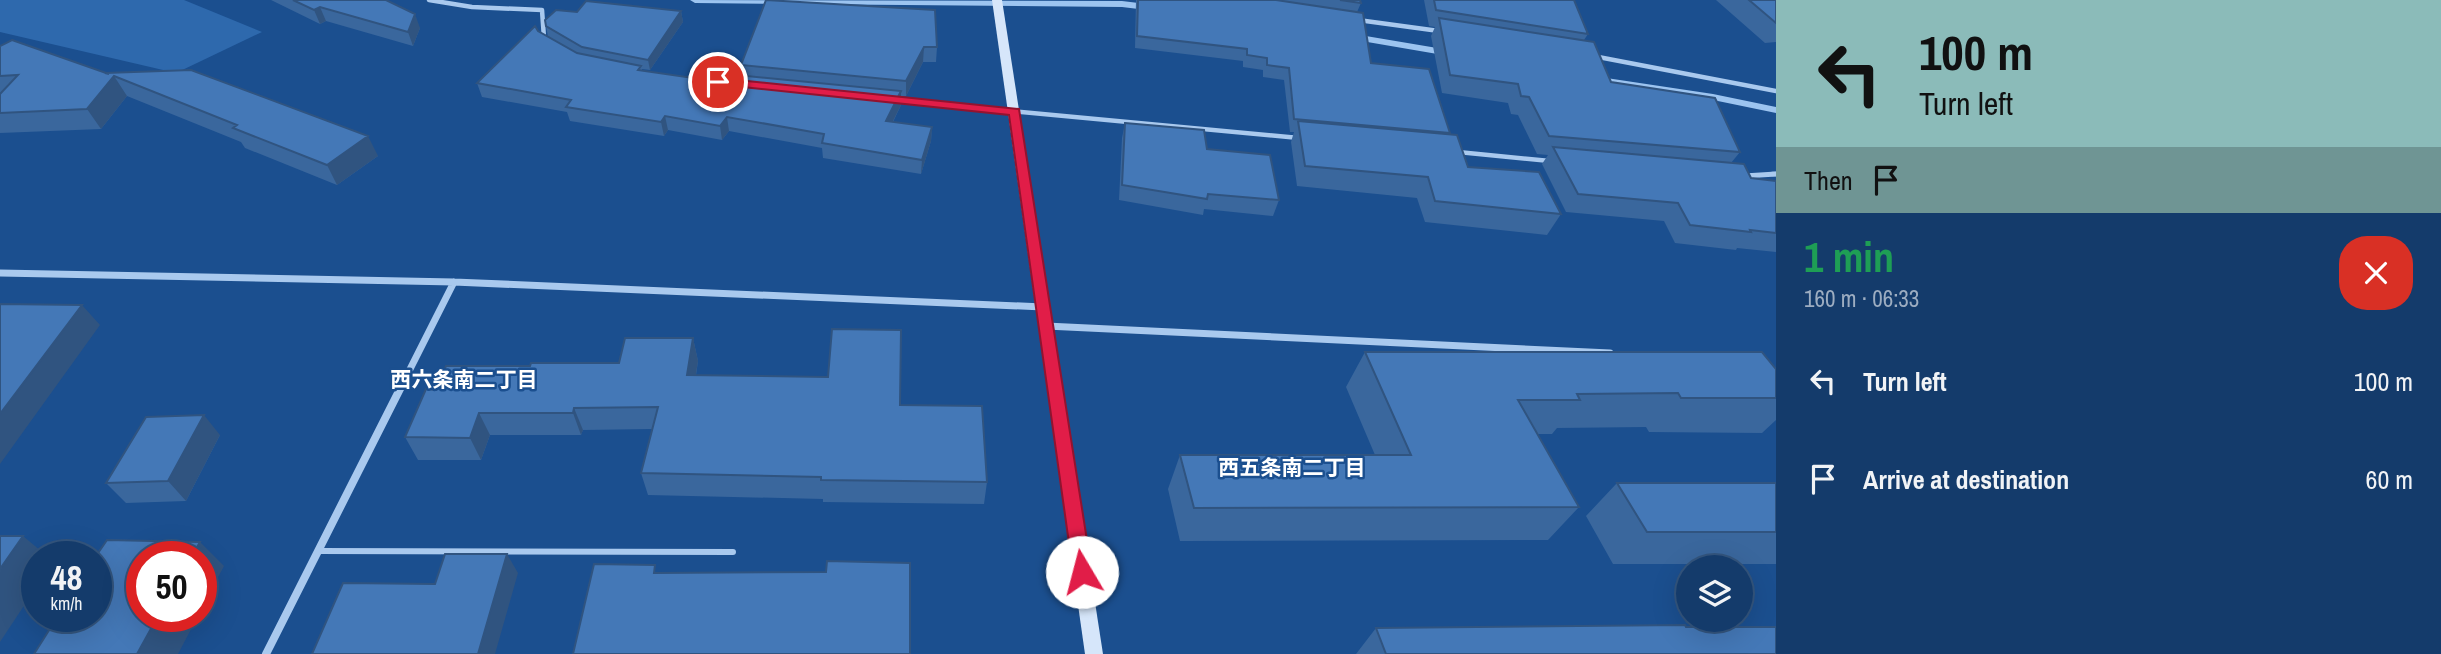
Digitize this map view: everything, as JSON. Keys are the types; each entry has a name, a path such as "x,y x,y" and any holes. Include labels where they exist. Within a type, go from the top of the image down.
{"main road":[{"path":"997,0 1094,654"}],"street":[{"path":"0,273 454,282 1044,307"},
{"path":"266,654 454,282"},
{"path":"1046,326 1626,354"}],"lane":[{"path":"429,0 472,7 542,10 544,40"},
{"path":"1353,19 1446,32"},
{"path":"1592,56 1776,91"},
{"path":"705,80 745,85"},
{"path":"893,100 1304,138"},
{"path":"1456,152 1553,161"},
{"path":"1732,177 1776,174"},
{"path":"318,551 733,552"}],"shaded area":[{"path":"0,0 184,0 262,32 176,73 0,32"}],"building":[{"path":"293,0 386,0 415,14 408,32 320,7 314,10"},
{"path":"766,0 935,10 937,47 924,47 906,81 741,65"},
{"path":"1138,0 1276,0 1363,13 1371,63 1429,69 1450,133 1294,119 1289,68 1267,65 1267,58 1247,55 1247,49 1137,36"},
{"path":"1434,0 1574,0 1588,34 1436,10"},
{"path":"1749,0 1776,0 1776,23"},
{"path":"586,1 681,11 648,60 582,47 546,26 545,20 556,10 577,12"},
{"path":"1439,18 1594,42 1611,82 1715,98 1740,152 1549,136 1529,97 1521,96 1518,84 1450,75"},
{"path":"535,26 538,31 577,53 641,66 638,70 734,84 737,75 901,91 886,121 932,127 922,160 822,143 824,134 727,117 720,126 665,116 661,122 566,107 571,100 477,83"},
{"path":"12,40 106,73 191,70 368,136 327,165 233,128 237,125 114,76 87,109 0,113 0,94 18,75 0,76 0,46"},
{"path":"1298,121 1457,135 1468,167 1539,172 1561,214 1435,201 1428,177 1305,166"},
{"path":"1125,123 1204,130 1207,149 1270,155 1279,200 1208,194 1207,199 1122,185"},
{"path":"1553,147 1744,164 1751,178 1776,181 1776,233 1690,225 1678,203 1578,194"},
{"path":"0,304 82,305 0,414"},
{"path":"832,329 901,330 900,405 982,406 987,482 821,480 821,477 641,473 658,407 574,408 573,413 479,413 470,438 405,437 426,389 436,390 446,366 619,363 625,338 693,338 687,375 828,377"},
{"path":"1365,352 1762,352 1776,369 1776,398 1681,398 1678,393 1577,394 1580,400 1518,400 1579,507 1194,508 1180,455 1411,455"},
{"path":"204,415 168,481 106,483 146,417"},
{"path":"1617,483 1776,483 1776,532 1647,532"},
{"path":"0,536 23,536 0,569"},
{"path":"107,540 154,541 126,541 126,632 149,632 137,654 34,654 48,632 112,632 112,541"},
{"path":"445,554 507,554 478,654 312,654 343,583 435,584"},
{"path":"827,561 910,563 910,654 573,654 594,564 655,565 654,573 826,572"},
{"path":"1676,625 1676,632 1753,632 1753,627 1776,627 1776,654 1386,654 1376,628"}],"waterway":[{"path":"695,0 1122,4 1155,8"},
{"path":"1348,36 1449,53"},
{"path":"1593,79 1713,97 1776,110"}],"district":[{"name":"西六条南二丁目","path":"464,379"},
{"name":"西五条南二丁目","path":"1292,467"}],"route":[{"path":"718,82 1014,112 1082,572"}]}
